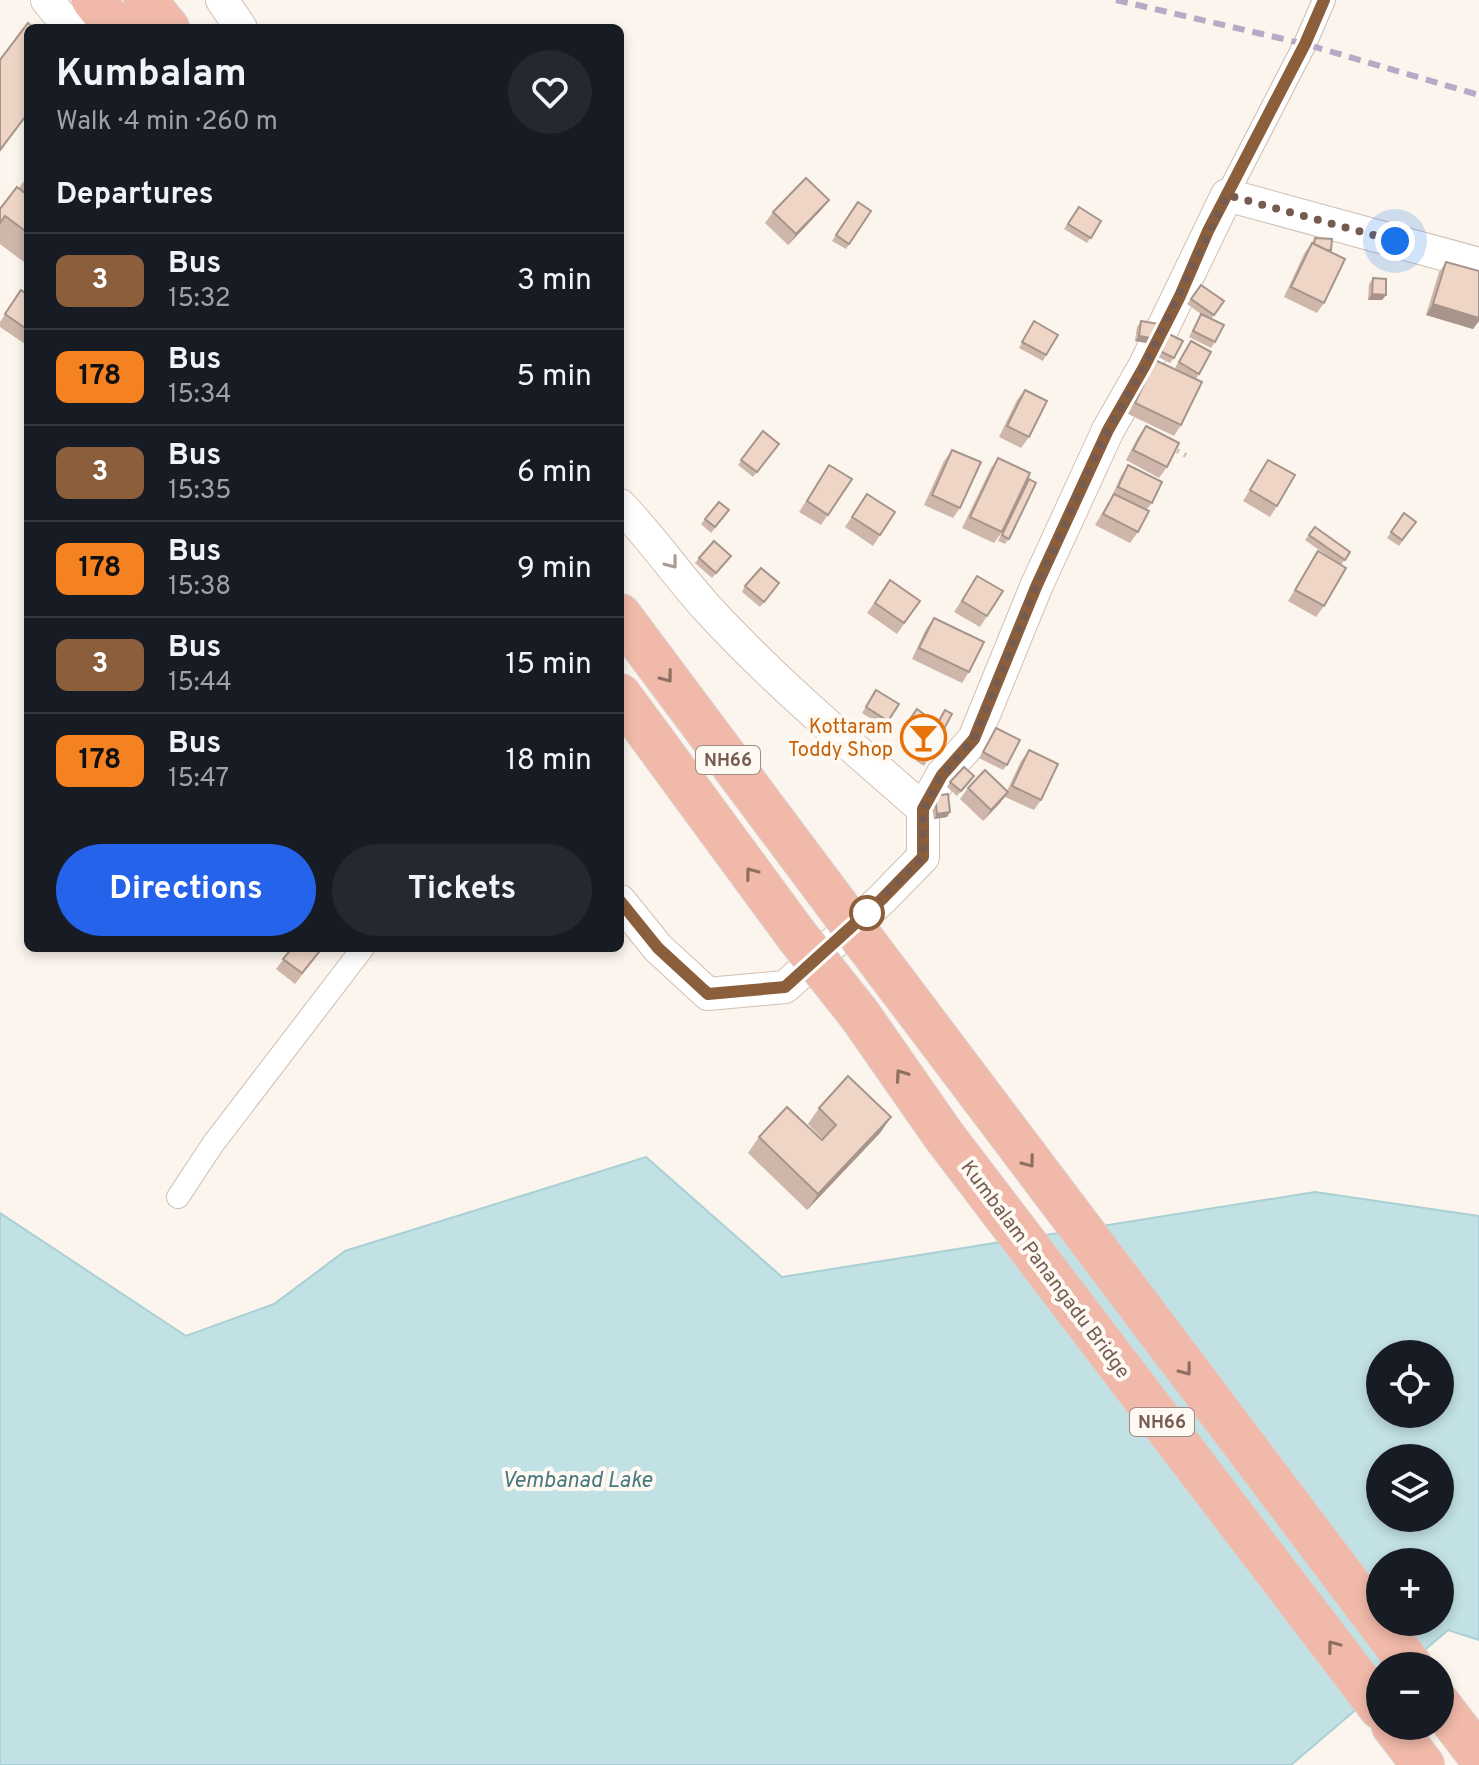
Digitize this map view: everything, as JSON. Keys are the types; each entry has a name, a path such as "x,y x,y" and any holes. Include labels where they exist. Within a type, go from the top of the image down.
{"highway":[{"path":"93,0 113,24"},
{"path":"145,0 165,24"},
{"name":"NH66","path":"624,620 1400,1652"},
{"name":"Kumbalam Panangadu Bridge","path":"624,700 797,936 859,1014 944,1136 1366,1690"},
{"path":"1454,1723 1479,1756"},
{"path":"1404,1740 1423,1765"}],"street":[{"path":"47,0 67,24"},
{"path":"222,0 238,24"},
{"path":"624,906 658,948 708,994 785,987 882,899 923,857 923,809 942,775 974,739 1036,587 1108,430 1144,367 1324,0"},
{"path":"1227,195 1479,264"},
{"path":"624,509 650,536 706,606 763,665 923,809"},
{"path":"178,1197 213,1144 360,952"}],"path":[{"path":"1165,445 1191,458"}],"water":[{"name":"Vembanad Lake","path":"646,1157 782,1277 1315,1192 1479,1216 1479,1640 1454,1632 1454,1548 1366,1548 1366,1636 1441,1636 1422,1652 1366,1652 1366,1701 1291,1765 0,1765 0,1213 186,1336 274,1304 345,1251"}],"building":[{"path":"24,28 24,118 0,150 0,60"},
{"path":"806,178 829,200 796,234 773,212"},
{"path":"17,187 24,192 24,230 5,216 0,223 0,209"},
{"path":"858,202 871,211 849,244 836,235"},
{"path":"1079,207 1101,221 1091,238 1068,224"},
{"path":"1315,238 1332,239 1331,250 1314,244"},
{"path":"1312,243 1345,259 1324,303 1291,287"},
{"path":"1446,262 1479,271 1479,318 1433,304"},
{"path":"1373,278 1386,279 1386,295 1372,294"},
{"path":"1201,285 1224,301 1214,315 1191,299"},
{"path":"21,290 24,292 24,327 5,314"},
{"path":"1201,314 1224,325 1215,342 1193,331"},
{"path":"1034,321 1058,335 1046,355 1022,342"},
{"path":"1141,321 1159,324 1157,339 1139,336"},
{"path":"1169,334 1183,341 1174,358 1160,351"},
{"path":"1191,341 1211,352 1199,374 1179,362"},
{"path":"1155,360 1202,382 1181,425 1135,403"},
{"path":"1025,390 1047,401 1029,437 1007,426"},
{"path":"1146,426 1179,443 1167,467 1133,450"},
{"path":"763,431 779,444 757,472 741,460"},
{"path":"952,450 981,462 960,508 932,495"},
{"path":"998,458 1030,473 1002,532 970,517"},
{"path":"1268,460 1295,475 1277,506 1250,490"},
{"path":"829,465 852,479 828,515 807,501"},
{"path":"1128,465 1162,482 1152,503 1118,487"},
{"path":"1029,479 1036,483 1009,539 1002,535"},
{"path":"867,494 895,512 880,535 852,517"},
{"path":"1114,494 1149,511 1138,532 1103,514"},
{"path":"719,502 729,510 715,527 705,519"},
{"path":"1404,513 1416,522 1402,540 1391,532"},
{"path":"1315,527 1350,552 1345,560 1309,535"},
{"path":"714,541 731,556 716,573 699,558"},
{"path":"1318,551 1346,568 1324,606 1295,590"},
{"path":"761,568 779,583 764,602 745,586"},
{"path":"977,576 1003,591 987,616 962,601"},
{"path":"890,580 920,601 904,623 875,603"},
{"path":"934,618 984,642 969,672 919,648"},
{"path":"876,690 899,704 888,721 866,707"},
{"path":"917,709 933,721 921,736 906,725"},
{"path":"945,710 952,714 927,760 920,756"},
{"path":"996,728 1020,740 1007,765 983,752"},
{"path":"1029,750 1058,764 1041,800 1012,786"},
{"path":"964,767 974,776 961,791 950,782"},
{"path":"985,770 1008,792 991,810 968,788"},
{"path":"948,794 950,812 937,814 935,796"},
{"path":"289,952 319,952 302,973 283,959"},
{"path":"848,1076 891,1117 818,1194 759,1137 787,1107 822,1140 836,1125 819,1108"}],"railway":[{"path":"1116,0 1305,44 1479,95"}],"bus line":[{"name":"3","path":"624,906 658,948 708,994 785,987 882,899 923,857 923,809 942,775 974,739 1036,587 1108,430 1180,296 1208,231 1305,44 1324,0"}],"place":[{"name":"Kottaram Toddy Shop","path":"924,738"}],"route":[{"path":"867,913 862,917 923,857 923,809 942,775 974,739 1036,587 1108,430 1180,296 1227,195 1395,241"}]}
